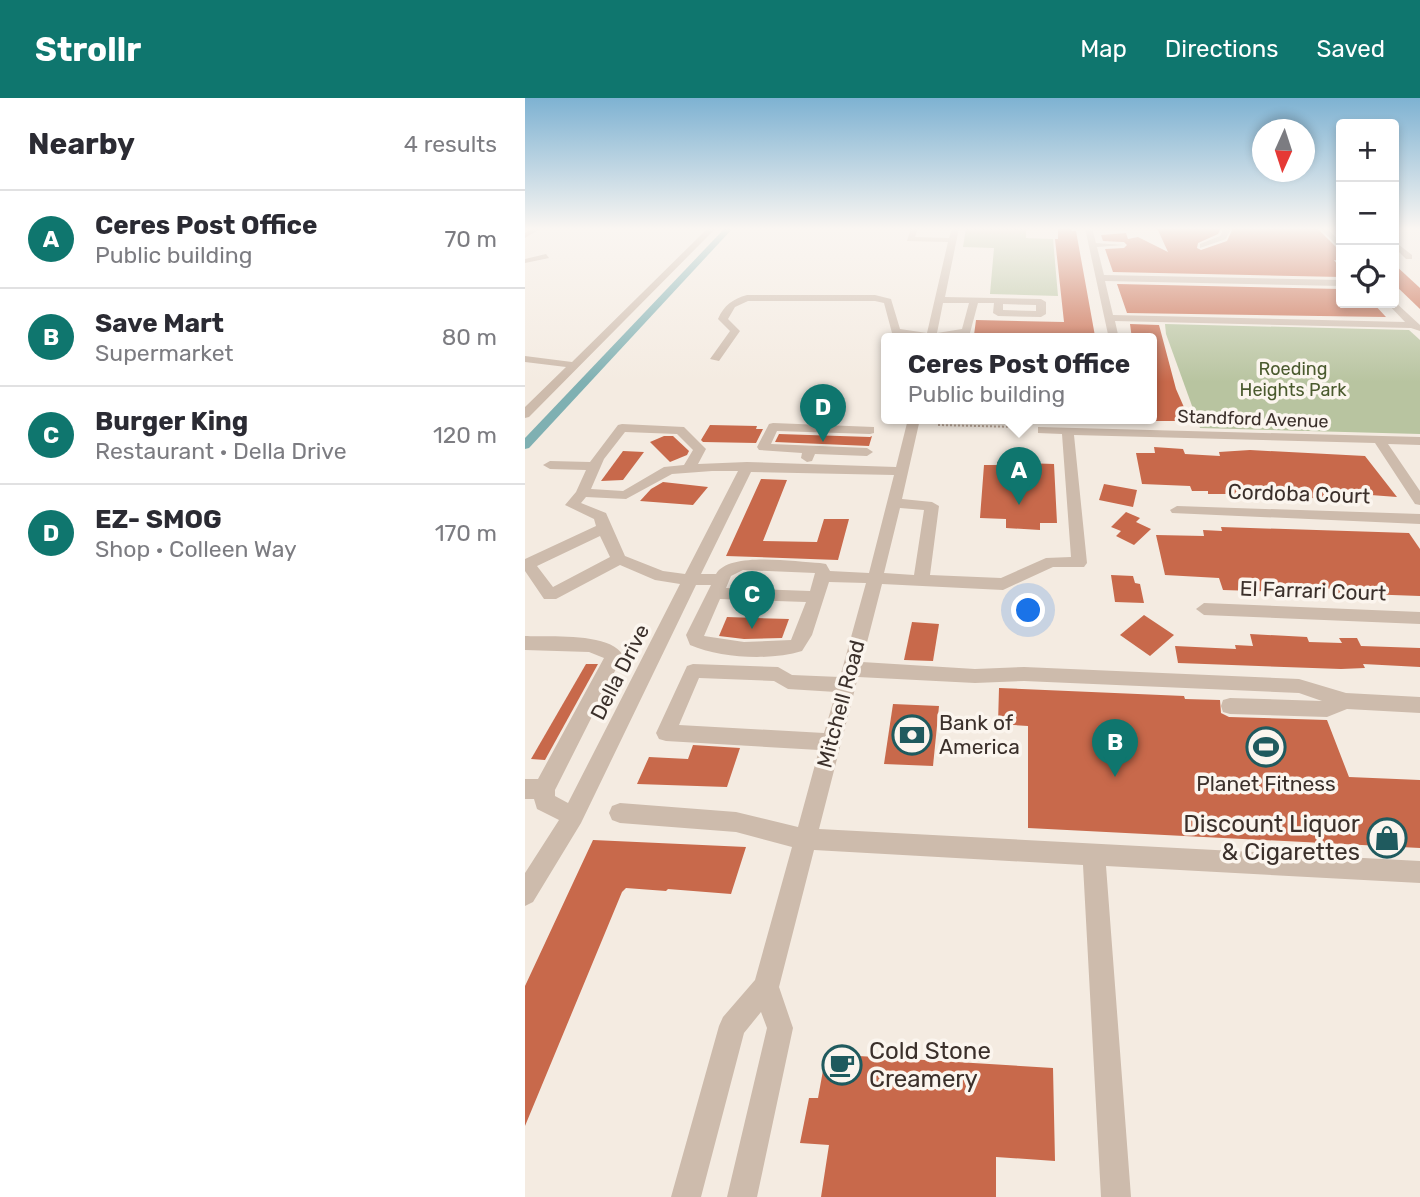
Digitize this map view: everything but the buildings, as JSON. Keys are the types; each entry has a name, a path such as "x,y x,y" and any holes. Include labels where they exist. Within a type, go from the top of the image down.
{"street":[{"path":"525,414 530,404 574,365 660,279"},
{"path":"933,333 944,279"},
{"path":"1101,279 1113,333"},
{"path":"1163,279 1336,283"},
{"path":"715,359 735,331 723,319 725,313 731,305 747,298 875,298 888,301 895,331 907,333"},
{"path":"940,300 999,301"},
{"path":"963,333 972,316 974,300"},
{"path":"1397,308 1417,328"},
{"path":"1110,318 1417,328"},
{"path":"525,359 574,365"},
{"name":"Mitchell Road","path":"686,1197 732,1026 766,988 895,503 913,424"},
{"path":"1133,424 1135,433"},
{"path":"867,452 763,447 773,427 870,430"},
{"path":"688,469 700,449 680,430 622,428 594,466 582,493 572,505 601,516 619,559 661,576 815,597"},
{"name":"Standford Avenue","path":"1042,430 1420,441"},
{"path":"823,576 1003,584 1051,562 1079,563 1068,431"},
{"path":"1379,440 1420,501"},
{"path":"803,468 810,450"},
{"path":"550,465 594,466"},
{"name":"Della Drive","path":"525,894 573,816 747,466"},
{"path":"582,493 626,495 669,470 712,467 903,471"},
{"path":"895,503 932,506 921,581"},
{"name":"Cordoba Court","path":"1177,510 1420,519"},
{"path":"604,528 528,564 550,595 619,559"},
{"path":"741,565 820,568 823,573 803,635 796,646 735,646 704,644 696,640 695,635 719,586 726,572 741,565"},
{"name":"El Farrari Court","path":"1203,609 1420,618"},
{"path":"525,643 591,645 614,655 534,789 545,802 573,816"},
{"path":"831,742 666,733 692,671 778,674 787,681 849,677 1024,674 1299,686 1346,701 1420,705"},
{"path":"1230,706 1327,709 1346,701"},
{"path":"619,813 736,822 805,839 1420,872"},
{"path":"1094,855 1116,1197"},
{"path":"742,1197 780,1028 766,988"}],"path":[{"path":"938,425 1018,427"}],"green space":[{"path":"991,279 1057,279 1058,296 990,294"},
{"name":"Roeding Heights Park","path":"1165,324 1409,330 1420,340 1420,434 1200,428 1166,334"}],"waterway":[{"path":"525,445 681,279"}],"place":[{"name":"EZ- SMOG","path":"823,442"},
{"name":"Ceres Post Office","path":"1019,505"},
{"name":"Burger King","path":"752,629"},
{"name":"Bank of America","path":"912,735"},
{"name":"Planet Fitness","path":"1266,747"},
{"name":"Save Mart","path":"1115,777"},
{"name":"Discount Liquor & Cigarettes","path":"1387,838"},
{"name":"Cold Stone Creamery","path":"842,1065"}]}
